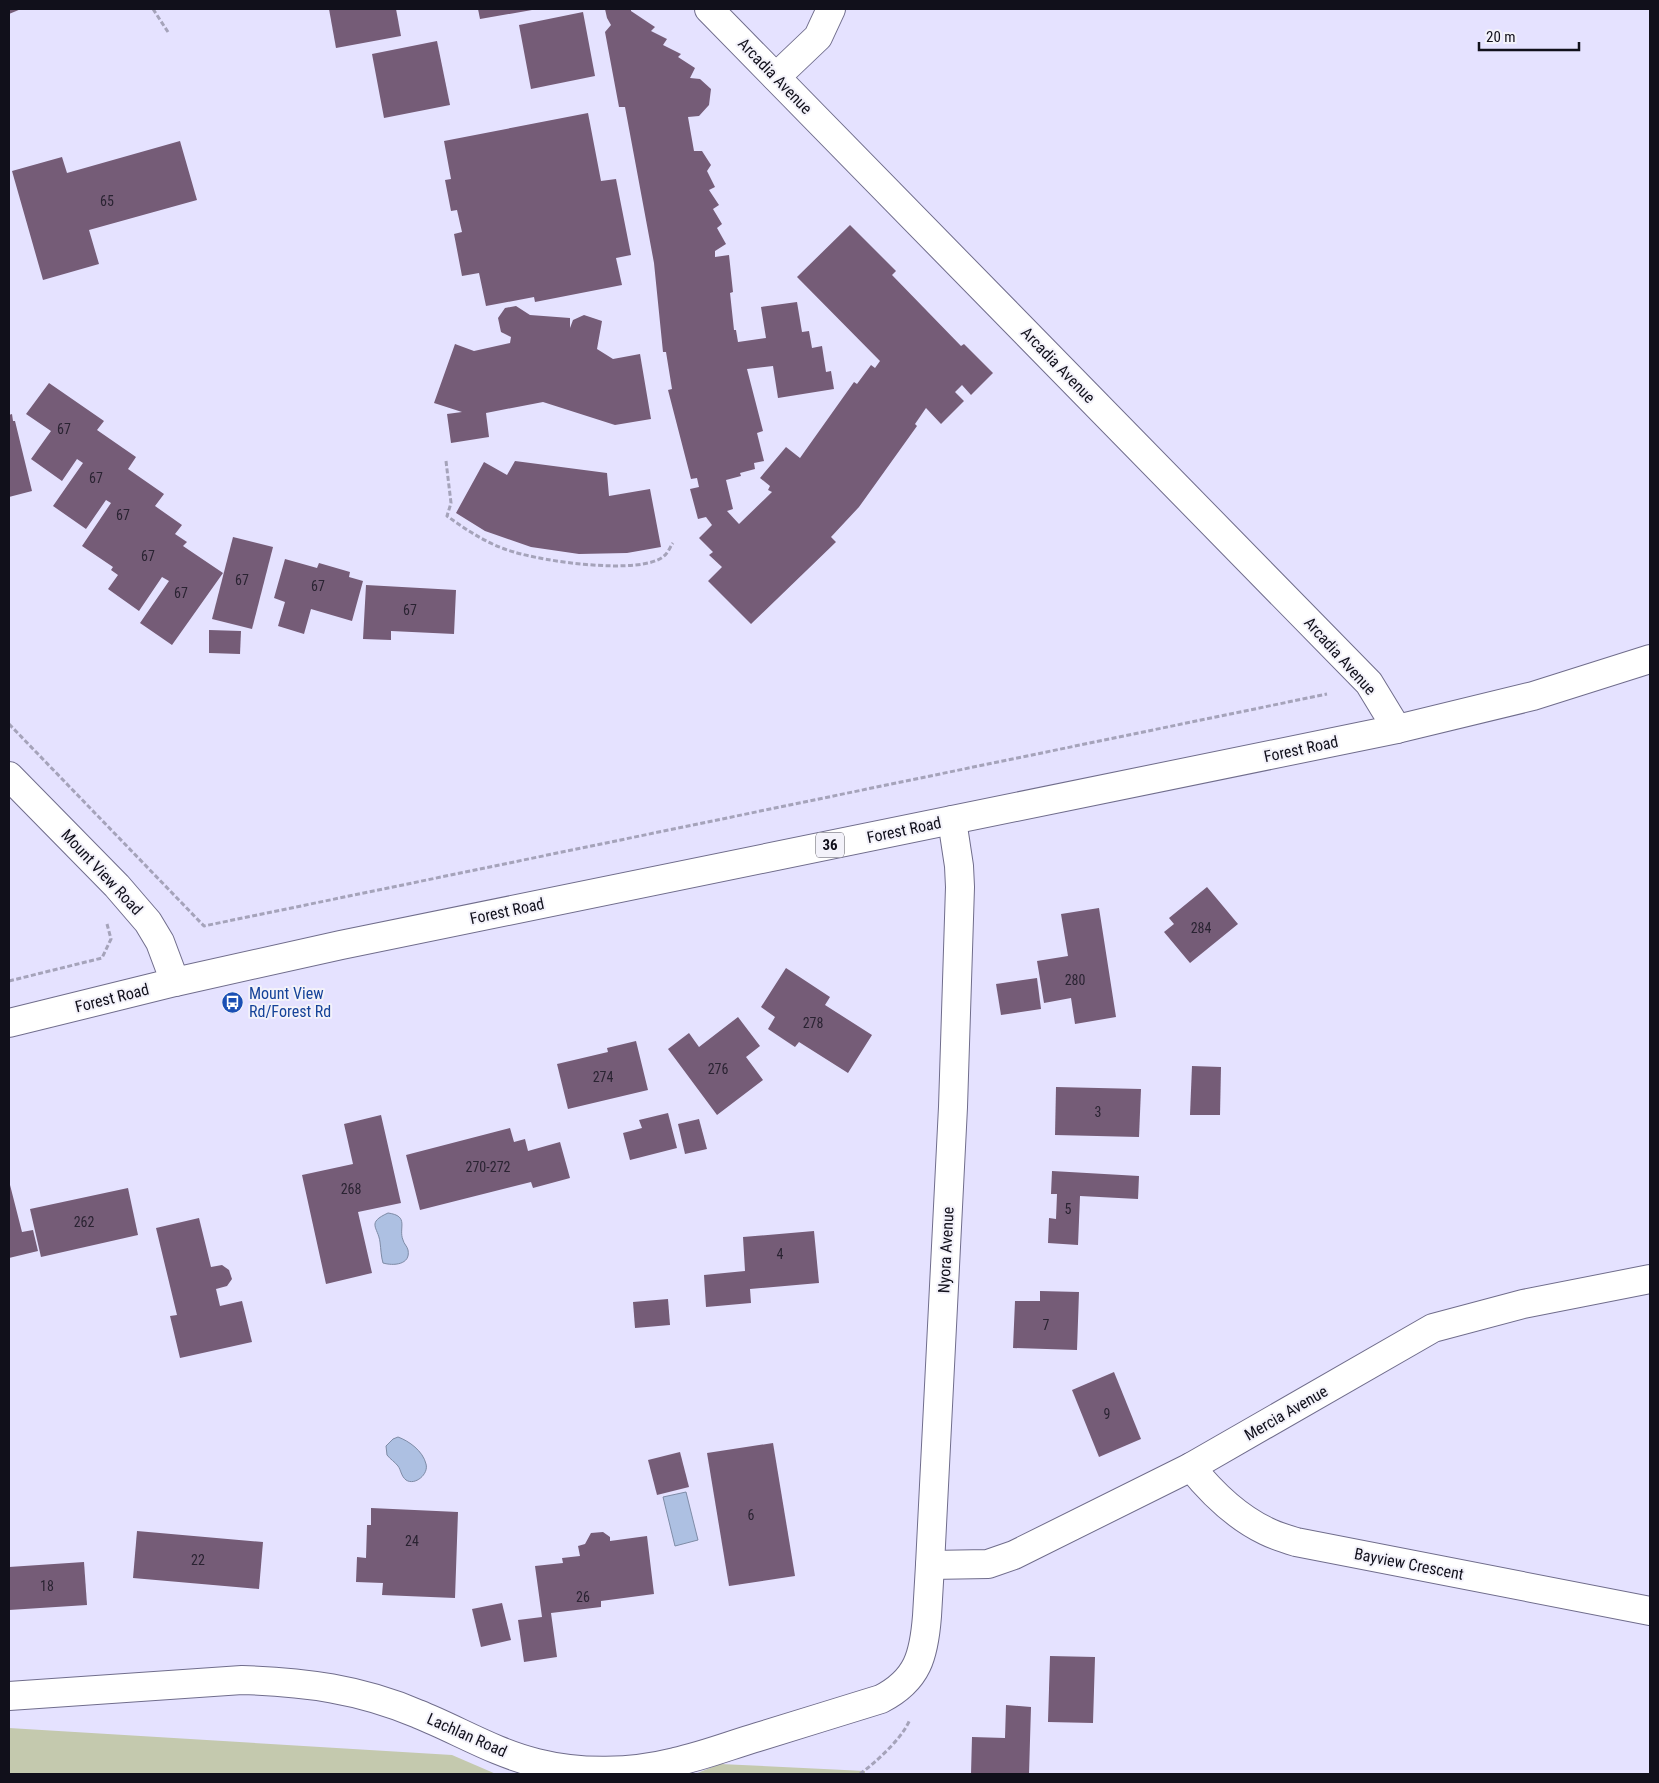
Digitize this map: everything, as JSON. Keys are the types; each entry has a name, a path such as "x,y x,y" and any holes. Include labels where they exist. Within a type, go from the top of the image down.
{"street":[{"name":"Arcadia Avenue","path":"709,9 1369,683 1397,729"},
{"path":"776,77 818,37 831,9"},
{"name":"Forest Road","path":"9,1023 175,982 341,945 1397,729 1533,696 1650,659"},
{"name":"Mount View Road","path":"9,776 116,886 148,922 160,942 175,982"},
{"name":"Nyora Avenue","path":"911,1677 918,1664 924,1644 930,1565 956,1057 960,887 952,820"},
{"name":"Mercia Avenue","path":"930,1565 981,1564 1014,1555 1191,1467 1433,1328 1523,1304 1650,1279"},
{"name":"Bayview Crescent","path":"1191,1467 1210,1488 1249,1521 1266,1531 1296,1542 1650,1610"},
{"name":"Lachlan Road","path":"9,1696 242,1680 302,1684 345,1690 381,1700 418,1713 485,1744 535,1763 558,1768 592,1771 616,1770 675,1762 856,1707 894,1692 911,1677"}],"path":[{"path":"153,9 168,32"},
{"path":"446,461 451,503 447,516 479,538 514,552 554,560 615,566 643,564 664,556 673,543"},
{"path":"9,724 204,926 1327,694"},
{"path":"9,981 102,958 111,939"},
{"path":"860,1774 892,1745 908,1724 913,1712 911,1677"}],"green space":[{"path":"9,1728 452,1755 496,1774 9,1774"},
{"path":"720,1764 865,1771 865,1774 695,1774"}],"water":[{"path":"388,1213 399,1217 401,1220 403,1241 408,1250 407,1259 396,1264 383,1263 379,1237 375,1226 377,1220"},
{"path":"398,1437 415,1447 424,1459 426,1464 425,1472 417,1480 406,1480 398,1466 387,1455 386,1446"},
{"path":"686,1492 698,1540 675,1546 663,1497"}],"building":[{"path":"9,9 21,9 9,14"},
{"path":"329,9 396,9 401,36 336,48"},
{"path":"478,9 532,9 532,10 480,19"},
{"path":"605,9 631,9 631,11 655,27 651,31 667,39 663,45 681,54 678,57 695,68 690,78 700,79 711,89 709,105 699,116 688,117 694,151 702,151 711,165 707,171 715,187 709,190 719,205 713,209 722,224 717,228 726,244 715,251 715,257 729,255 733,292 730,293 734,330 736,330 738,342 766,338 761,307 797,302 802,332 809,331 812,348 822,346 826,372 831,371 834,389 778,398 773,366 747,369 763,431 757,433 764,461 754,463 755,469 740,473 741,476 726,480 733,509 727,511 739,524 772,492 768,490 770,486 760,478 786,447 800,458 854,382 857,384 871,365 875,368 880,361 797,277 850,225 896,271 892,275 961,346 964,344 993,373 971,395 962,385 955,392 964,401 941,424 926,408 915,424 917,426 859,507 831,537 836,542 751,624 708,581 722,567 709,555 713,552 699,538 712,525 706,517 698,519 690,489 699,487 697,478 691,479 668,390 672,389 666,352 663,352 654,263 625,107 619,107 605,32 611,25"},
{"path":"583,12 595,76 531,89 519,25"},
{"path":"437,41 450,105 384,118 372,54"},
{"path":"588,113 601,181 616,179 631,255 616,258 622,285 535,302 534,297 486,306 479,273 462,276 454,234 462,232 457,210 451,211 445,180 451,179 444,141"},
{"path":"180,141 197,200 89,230 99,264 43,280 12,171 62,157 67,173"},
{"path":"516,306 530,315 570,318 570,328 573,320 584,315 602,321 597,349 613,359 640,354 651,419 615,425 543,402 486,413 489,437 451,443 447,414 462,412 434,403 455,344 474,351 510,343 511,337 501,332 498,318 505,308"},
{"path":"49,383 104,421 97,430 136,457 128,469 164,494 155,506 182,525 175,534 187,542 183,546 223,573 172,645 140,623 169,581 162,577 139,611 108,589 118,575 111,570 113,567 82,546 111,503 106,500 86,529 53,506 83,463 77,459 62,481 31,459 51,431 26,414"},
{"path":"12,414 32,491 9,497 9,415"},
{"path":"515,461 607,473 609,496 650,489 661,547 627,553 579,554 531,547 485,531 456,513 484,462 507,475"},
{"path":"233,537 273,547 252,629 212,619"},
{"path":"285,559 317,568 319,563 350,572 349,577 363,581 352,621 311,609 304,634 278,626 285,602 274,598"},
{"path":"366,585 456,590 454,634 391,631 391,640 363,639"},
{"path":"209,630 241,631 240,654 209,653"},
{"path":"1207,887 1238,924 1190,963 1164,932 1174,924 1169,918"},
{"path":"1099,908 1116,1017 1075,1024 1071,998 1044,1003 1037,961 1068,956 1061,914"},
{"path":"786,968 830,997 825,1005 872,1035 848,1073 799,1042 795,1047 768,1029 775,1017 761,1007"},
{"path":"1037,978 1041,1009 1001,1015 996,984"},
{"path":"738,1017 760,1046 746,1057 763,1080 717,1115 668,1049 689,1033 699,1047"},
{"path":"636,1041 648,1090 568,1109 557,1064 608,1052 607,1048"},
{"path":"1192,1066 1221,1067 1220,1115 1190,1115"},
{"path":"1056,1087 1141,1089 1139,1137 1055,1135"},
{"path":"668,1113 677,1148 630,1160 623,1133 642,1128 639,1120"},
{"path":"381,1115 401,1203 358,1212 372,1273 326,1284 302,1175 353,1164 344,1124"},
{"path":"699,1119 707,1149 685,1154 678,1124"},
{"path":"510,1128 514,1142 525,1139 528,1151 560,1142 570,1178 533,1188 531,1182 420,1210 406,1155"},
{"path":"1052,1171 1139,1176 1138,1199 1080,1196 1078,1245 1048,1243 1049,1218 1056,1219 1057,1194 1051,1194"},
{"path":"9,1181 22,1232 33,1230 38,1251 9,1258"},
{"path":"128,1188 138,1235 41,1257 30,1209"},
{"path":"199,1218 211,1267 222,1265 229,1270 232,1279 227,1286 216,1289 220,1306 242,1301 252,1342 180,1358 170,1316 177,1315 156,1228"},
{"path":"814,1231 819,1283 750,1289 751,1303 706,1307 704,1275 745,1271 743,1237"},
{"path":"1040,1291 1079,1292 1077,1350 1013,1348 1015,1301 1040,1301"},
{"path":"668,1299 670,1325 635,1328 633,1302"},
{"path":"1114,1372 1141,1439 1099,1457 1072,1390"},
{"path":"773,1443 795,1576 729,1586 707,1453"},
{"path":"680,1452 689,1487 657,1495 648,1460"},
{"path":"371,1508 458,1512 455,1598 382,1595 383,1583 356,1582 357,1557 366,1558 367,1525 371,1525"},
{"path":"137,1531 263,1542 259,1589 133,1578"},
{"path":"603,1532 610,1537 610,1541 647,1536 654,1594 601,1601 601,1607 551,1613 557,1657 524,1662 518,1620 542,1617 535,1566 563,1563 562,1558 580,1556 578,1546 585,1544 591,1533"},
{"path":"84,1562 87,1605 9,1610 9,1567"},
{"path":"502,1603 511,1640 481,1647 472,1609"},
{"path":"1050,1656 1095,1657 1093,1723 1048,1722"},
{"path":"1006,1705 1031,1707 1029,1774 971,1774 972,1737 1005,1738"}],"place":[{"name":"Mount View Rd/Forest Rd","path":"233,1002"}]}
